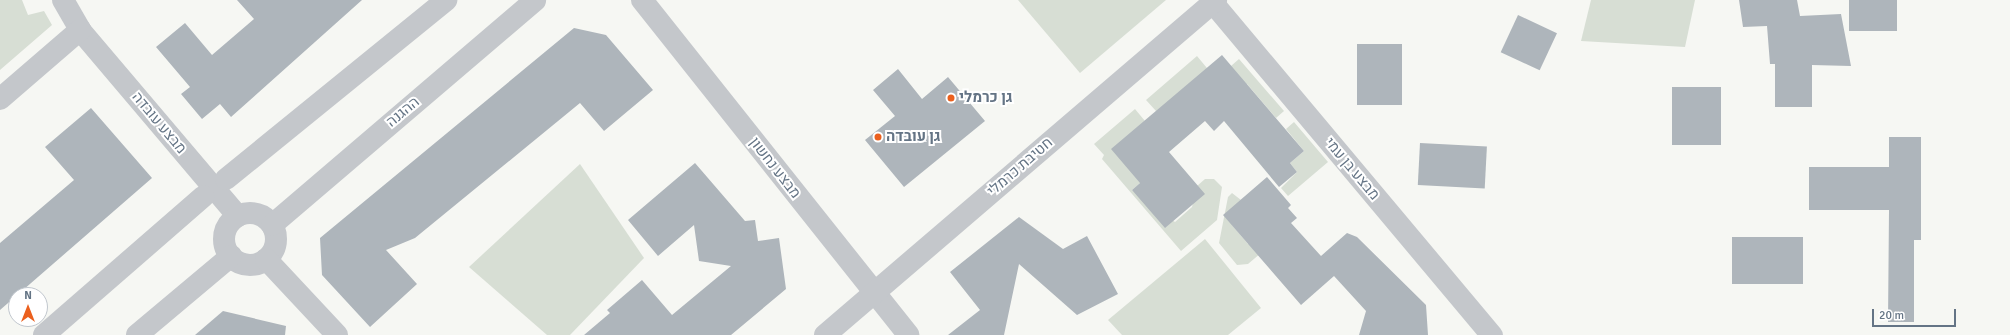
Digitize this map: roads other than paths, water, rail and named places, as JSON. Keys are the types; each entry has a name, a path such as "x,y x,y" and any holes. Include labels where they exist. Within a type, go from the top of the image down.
{"street":[{"name":"מבצע עובדה","path":"63,0 80,30 238,216"},
{"path":"226,178 446,0"},
{"name":"ההגנה","path":"272,225 535,0"},
{"name":"מבצע נחשון","path":"642,0 873,293 908,335"},
{"name":"חטיבת כרמלי","path":"824,335 1214,2"},
{"name":"מבצע בן עמי","path":"1214,2 1492,335"},
{"path":"0,99 80,30"},
{"path":"44,335 203,197"},
{"path":"254,213 272,225 276,245 266,259 250,265 242,264 231,256 224,238 230,222 238,216 254,213"},
{"path":"137,335 231,256"},
{"path":"266,259 337,335"}],"place":[{"name":"גן כרמלי","path":"951,98"},
{"name":"גן עובדה","path":"878,137"}]}
